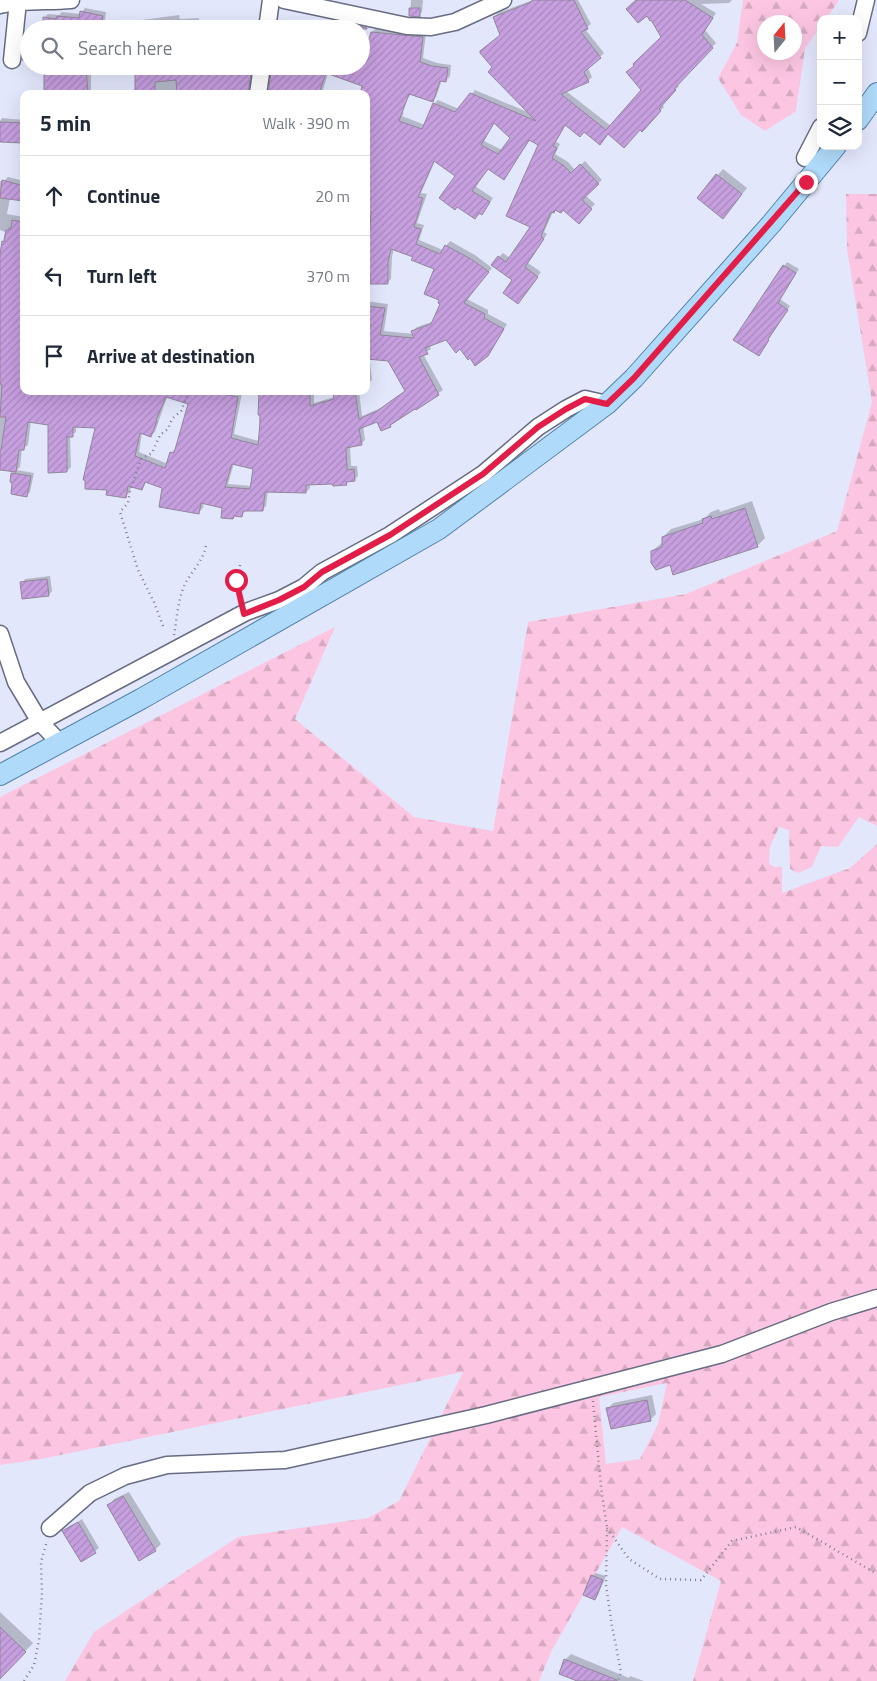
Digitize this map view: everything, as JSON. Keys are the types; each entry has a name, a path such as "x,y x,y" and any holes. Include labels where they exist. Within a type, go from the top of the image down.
{"main road":[{"path":"862,115 877,94"},
{"path":"0,775 60,744 440,529 607,404 640,371 766,230 833,150"}],"street":[{"path":"0,6 18,1 51,2 71,0"},
{"path":"268,20 271,0"},
{"path":"284,0 407,26 432,27 455,22 502,0"},
{"path":"862,16 866,0"},
{"path":"12,60 18,1"},
{"path":"259,90 261,75"},
{"path":"805,158 817,135"},
{"path":"0,743 244,614 279,600 304,587 322,572 390,535 483,474 538,427 566,409 585,399 607,404"},
{"path":"0,634 16,682 40,722 60,744"},
{"path":"50,1528 90,1493 125,1476 167,1465 285,1460 486,1415 722,1354 831,1312 877,1298"}],"path":[{"path":"163,626 154,602 138,570 120,512 128,504 130,491 141,459 152,453 160,435 168,429 172,419 181,411 187,395"},
{"path":"171,652 185,583 205,552 206,545"},
{"path":"240,565 236,580 244,614"},
{"path":"592,1387 601,1487 607,1528 606,1585 621,1672 618,1681"},
{"path":"607,1528 629,1559 660,1579 701,1580 732,1541 796,1526 877,1574"},
{"path":"24,1681 34,1664 39,1640 42,1593 41,1562 50,1528"}],"green space":[{"path":"743,0 839,0 829,15 817,15 817,32 805,48 796,111 765,131 741,115 718,78 737,43"},
{"path":"846,194 877,194 877,826 859,817 838,847 821,846 812,867 798,873 790,869 789,830 779,827 770,847 769,864 775,867 782,867 782,893 850,868 877,844 877,1681 693,1681 721,1581 622,1527 552,1650 539,1681 65,1681 94,1632 238,1537 368,1518 399,1501 463,1372 41,1459 0,1465 0,797 335,627 295,719 414,817 493,831 528,622 686,594 837,531 872,402 847,249","holes":["667,1383 658,1424 640,1459 606,1464 599,1397"]}],"building":[{"path":"533,0 574,0 588,29 581,32 601,58 584,72 589,82 561,94 606,130 641,90 626,72 661,37 647,16 638,23 626,9 636,0 685,0 713,18 702,35 713,48 674,89 676,90 659,109 661,111 624,148 608,134 600,145 584,132 580,137 565,125 553,146 557,148 552,158 571,173 580,164 599,184 582,200 592,209 579,224 563,210 561,213 555,210 554,213 551,212 541,236 544,239 525,267 538,277 518,304 503,293 512,280 491,265 498,256 506,262 530,227 506,216 538,145 529,140 504,180 488,169 472,191 490,202 482,215 479,213 475,219 457,207 455,210 439,198 455,176 434,161 418,197 423,198 414,227 421,229 416,244 440,254 445,245 471,259 489,272 464,303 485,314 484,318 504,329 488,356 475,366 470,358 468,360 460,349 456,353 446,340 425,348 428,354 419,357 439,395 390,425 391,427 381,431 377,422 359,429 362,445 346,448 347,470 354,469 355,481 346,482 347,485 306,485 306,493 265,492 263,511 243,511 242,517 234,516 233,519 221,518 222,508 201,503 199,514 159,507 162,488 145,482 142,490 128,486 126,498 106,495 107,490 85,489 85,480 83,480 95,428 73,427 73,437 67,437 67,472 48,473 48,425 28,422 24,450 19,450 16,472 0,470 0,450 6,417 0,417 2,384 0,384 0,254 2,241 4,242 6,230 11,228 12,220 20,221 20,395 229,395 238,397 231,438 258,445 260,423 260,415 258,415 259,395 310,395 310,406 334,399 333,395 356,395 359,419 377,411 405,391 388,361 370,359 370,306 385,308 380,335 414,338 411,331 431,324 440,304 438,303 439,300 424,294 434,269 411,260 413,257 391,249 388,262 388,284 370,284 370,90 361,90 362,86 332,75 370,75 371,32 423,37 420,62 448,68 446,82 440,81 433,102 409,94 399,121 422,129 433,103 455,112 470,93 536,121 488,72 492,67 480,53 500,35 493,17","holes":["494,123 510,138 498,154 481,145","166,397 188,404 174,453 170,452 165,468 135,456 140,433 151,437","232,464 253,469 250,489 225,487"]},
{"path":"409,8 420,8 420,17 409,16"},
{"path":"80,11 103,16 102,20 43,20 43,17 56,19 57,16 79,18"},
{"path":"44,75 87,75 88,90 44,90"},
{"path":"135,75 251,75 249,90 177,90 176,80 155,82 155,90 135,90"},
{"path":"271,75 325,75 320,90 269,90"},
{"path":"0,122 20,123 20,143 0,142"},
{"path":"716,174 742,194 723,219 697,198"},
{"path":"2,180 20,185 20,200 0,198"},
{"path":"783,265 796,273 778,303 788,310 759,356 733,340"},
{"path":"11,473 31,476 27,497 11,494"},
{"path":"745,508 758,547 673,575 670,565 656,570 651,563 651,551 662,547 662,537 703,523 702,519 711,516 712,519"},
{"path":"47,579 49,596 22,599 20,582"},
{"path":"647,1400 651,1421 611,1429 606,1408"},
{"path":"123,1496 156,1551 139,1561 107,1505"},
{"path":"78,1522 96,1553 81,1562 62,1531"},
{"path":"591,1575 603,1580 595,1600 583,1595"},
{"path":"0,1627 26,1652 0,1679"},
{"path":"564,1659 617,1681 577,1681 559,1674"}],"route":[{"path":"236,580 244,614 279,600 304,587 322,572 390,535 483,474 538,427 566,409 585,399 607,404 634,378 806,182"}]}
